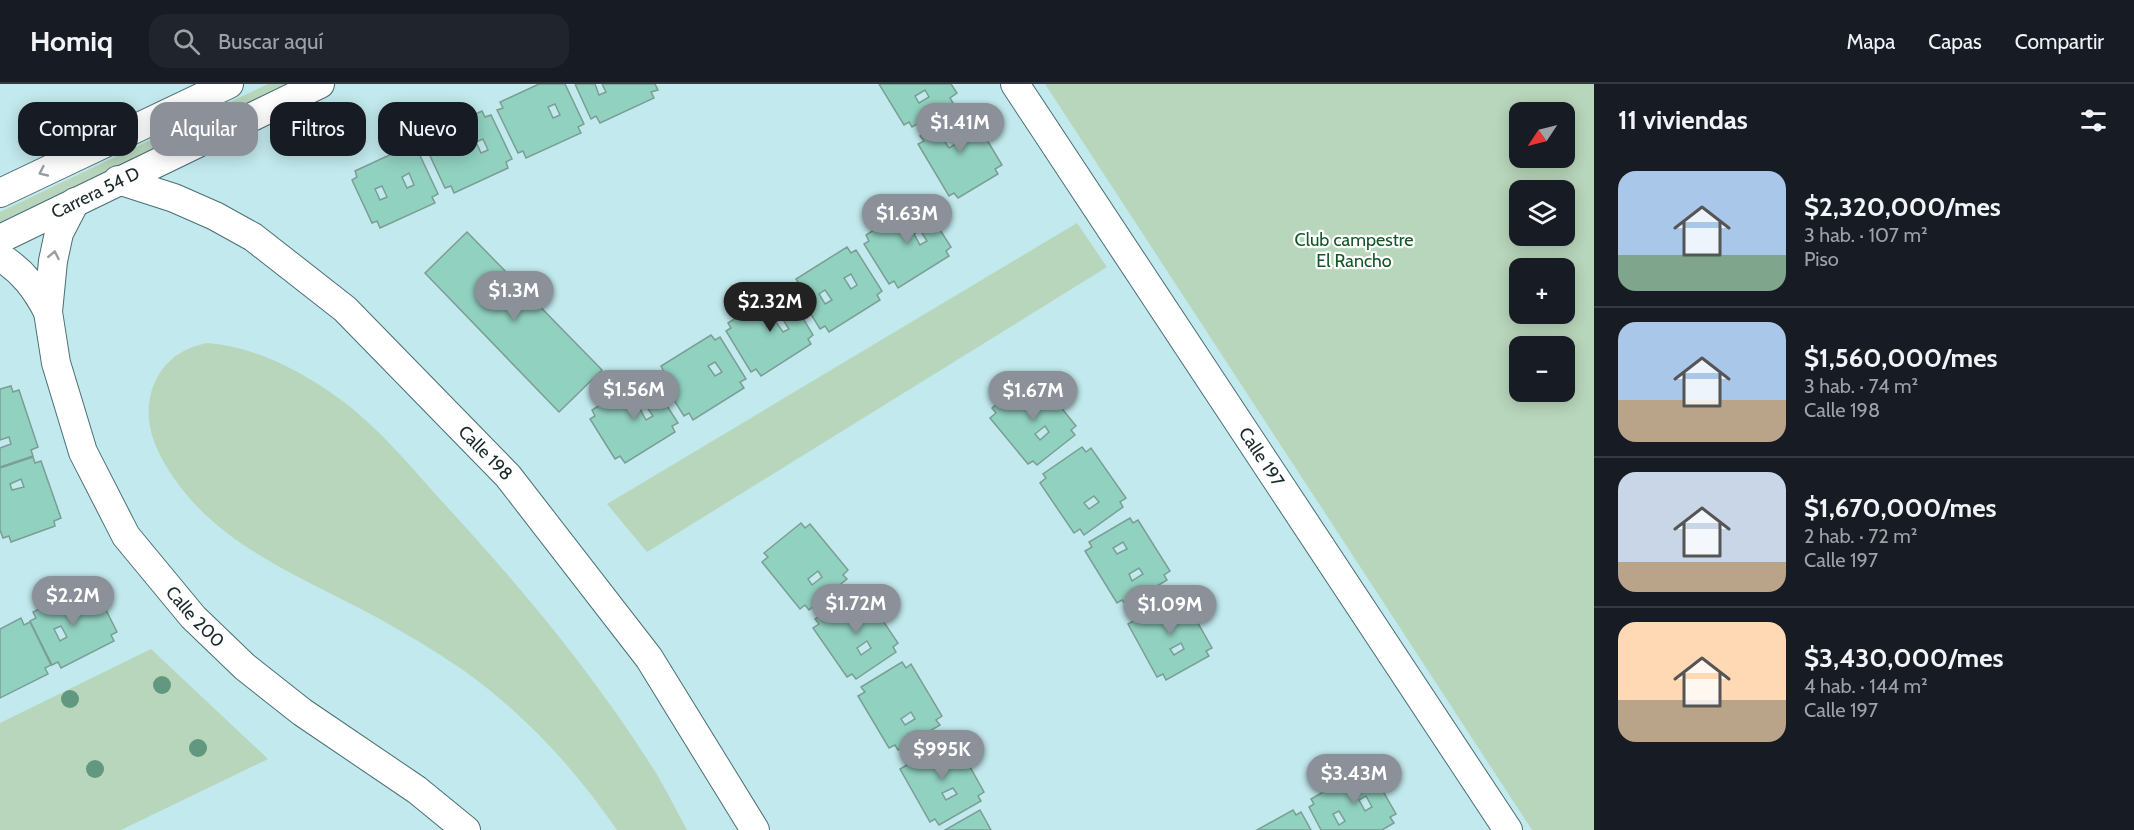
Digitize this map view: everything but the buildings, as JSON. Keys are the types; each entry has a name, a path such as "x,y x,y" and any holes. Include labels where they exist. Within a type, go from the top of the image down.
{"street":[{"path":"0,193 229,84"},
{"name":"Carrera 54 D","path":"0,239 320,84"},
{"name":"Calle 197","path":"1015,84 1508,830"},
{"name":"Calle 198","path":"118,180 184,202 253,237 345,309 361,325 508,476 649,658 755,830"},
{"name":"Calle 200","path":"75,202 59,233 53,261 48,312 56,363 83,452 126,536 193,617 245,667 302,712 417,790 466,830"},
{"name":"Calle 200","path":"0,257 23,274 36,290 48,312"}],"green space":[{"path":"268,84 288,84 250,102 230,102"},
{"name":"Club campestre El Rancho","path":"1045,84 1594,84 1594,830 1532,830"},
{"path":"150,140 150,150 138,156 138,146"},
{"path":"117,156 138,156 0,222 0,212"},
{"path":"1077,223 1107,267 647,552 607,504"},
{"path":"208,343 243,349 292,369 351,407 390,444 493,558 574,656 624,724 652,767 687,830 617,830 552,748 515,712 474,678 439,654 378,618 257,554 229,535 204,513 181,488 162,459 152,435 149,402 159,374 172,359 188,349"},
{"path":"151,649 268,759 121,830 0,830 0,723"}]}
